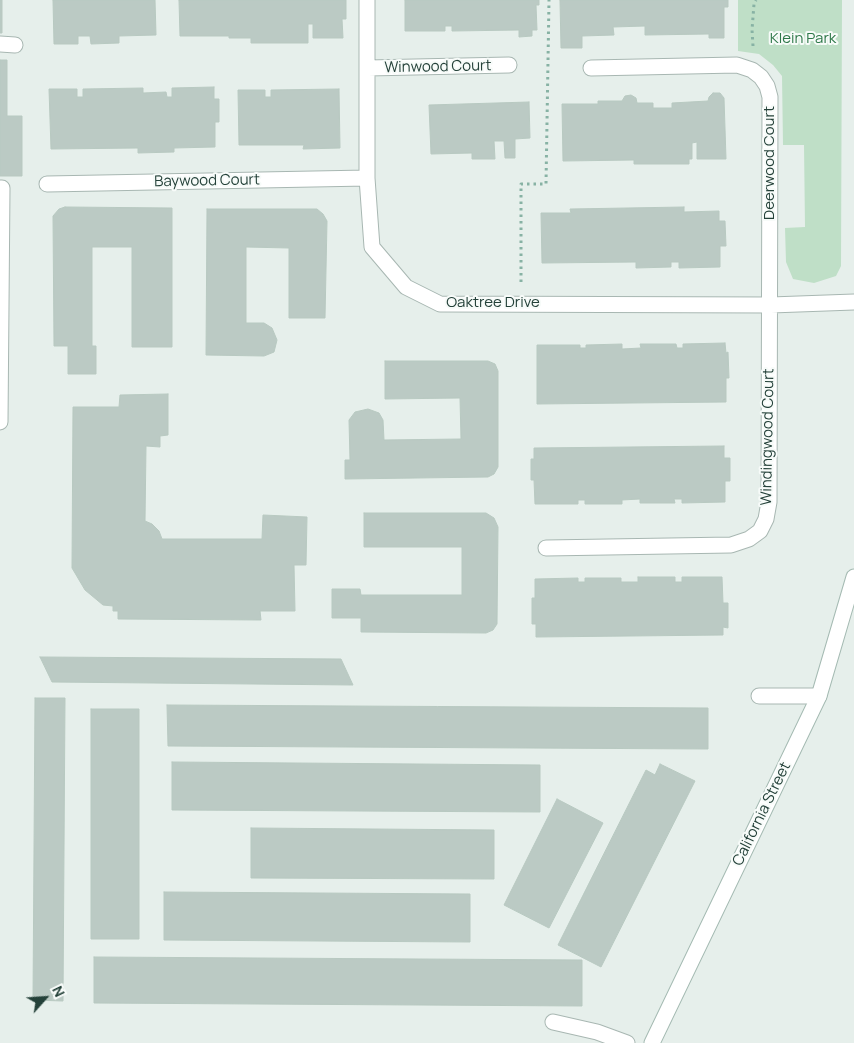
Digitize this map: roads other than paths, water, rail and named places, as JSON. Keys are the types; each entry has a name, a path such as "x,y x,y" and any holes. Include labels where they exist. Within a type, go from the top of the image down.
{"street":[{"name":"Oaktree Drive","path":"367,0 366,178 372,247 406,287 440,304 770,305 854,302"},
{"name":"Winwood Court","path":"368,68 509,65"},
{"name":"Deerwood Court","path":"591,68 738,65 752,70 761,77 767,86 770,97 770,305"},
{"name":"Baywood Court","path":"47,184 366,178"},
{"path":"0,188 2,188 2,198 0,422"},
{"name":"Windingwood Court","path":"546,548 731,545 749,538 760,531 766,519 769,502 770,305"},
{"name":"California Street","path":"652,1043 819,696 854,577"},
{"path":"759,696 819,696"},
{"path":"553,1022 598,1032 627,1043"}],"park label":[{"name":"Klein Park","path":"803,39"}]}
